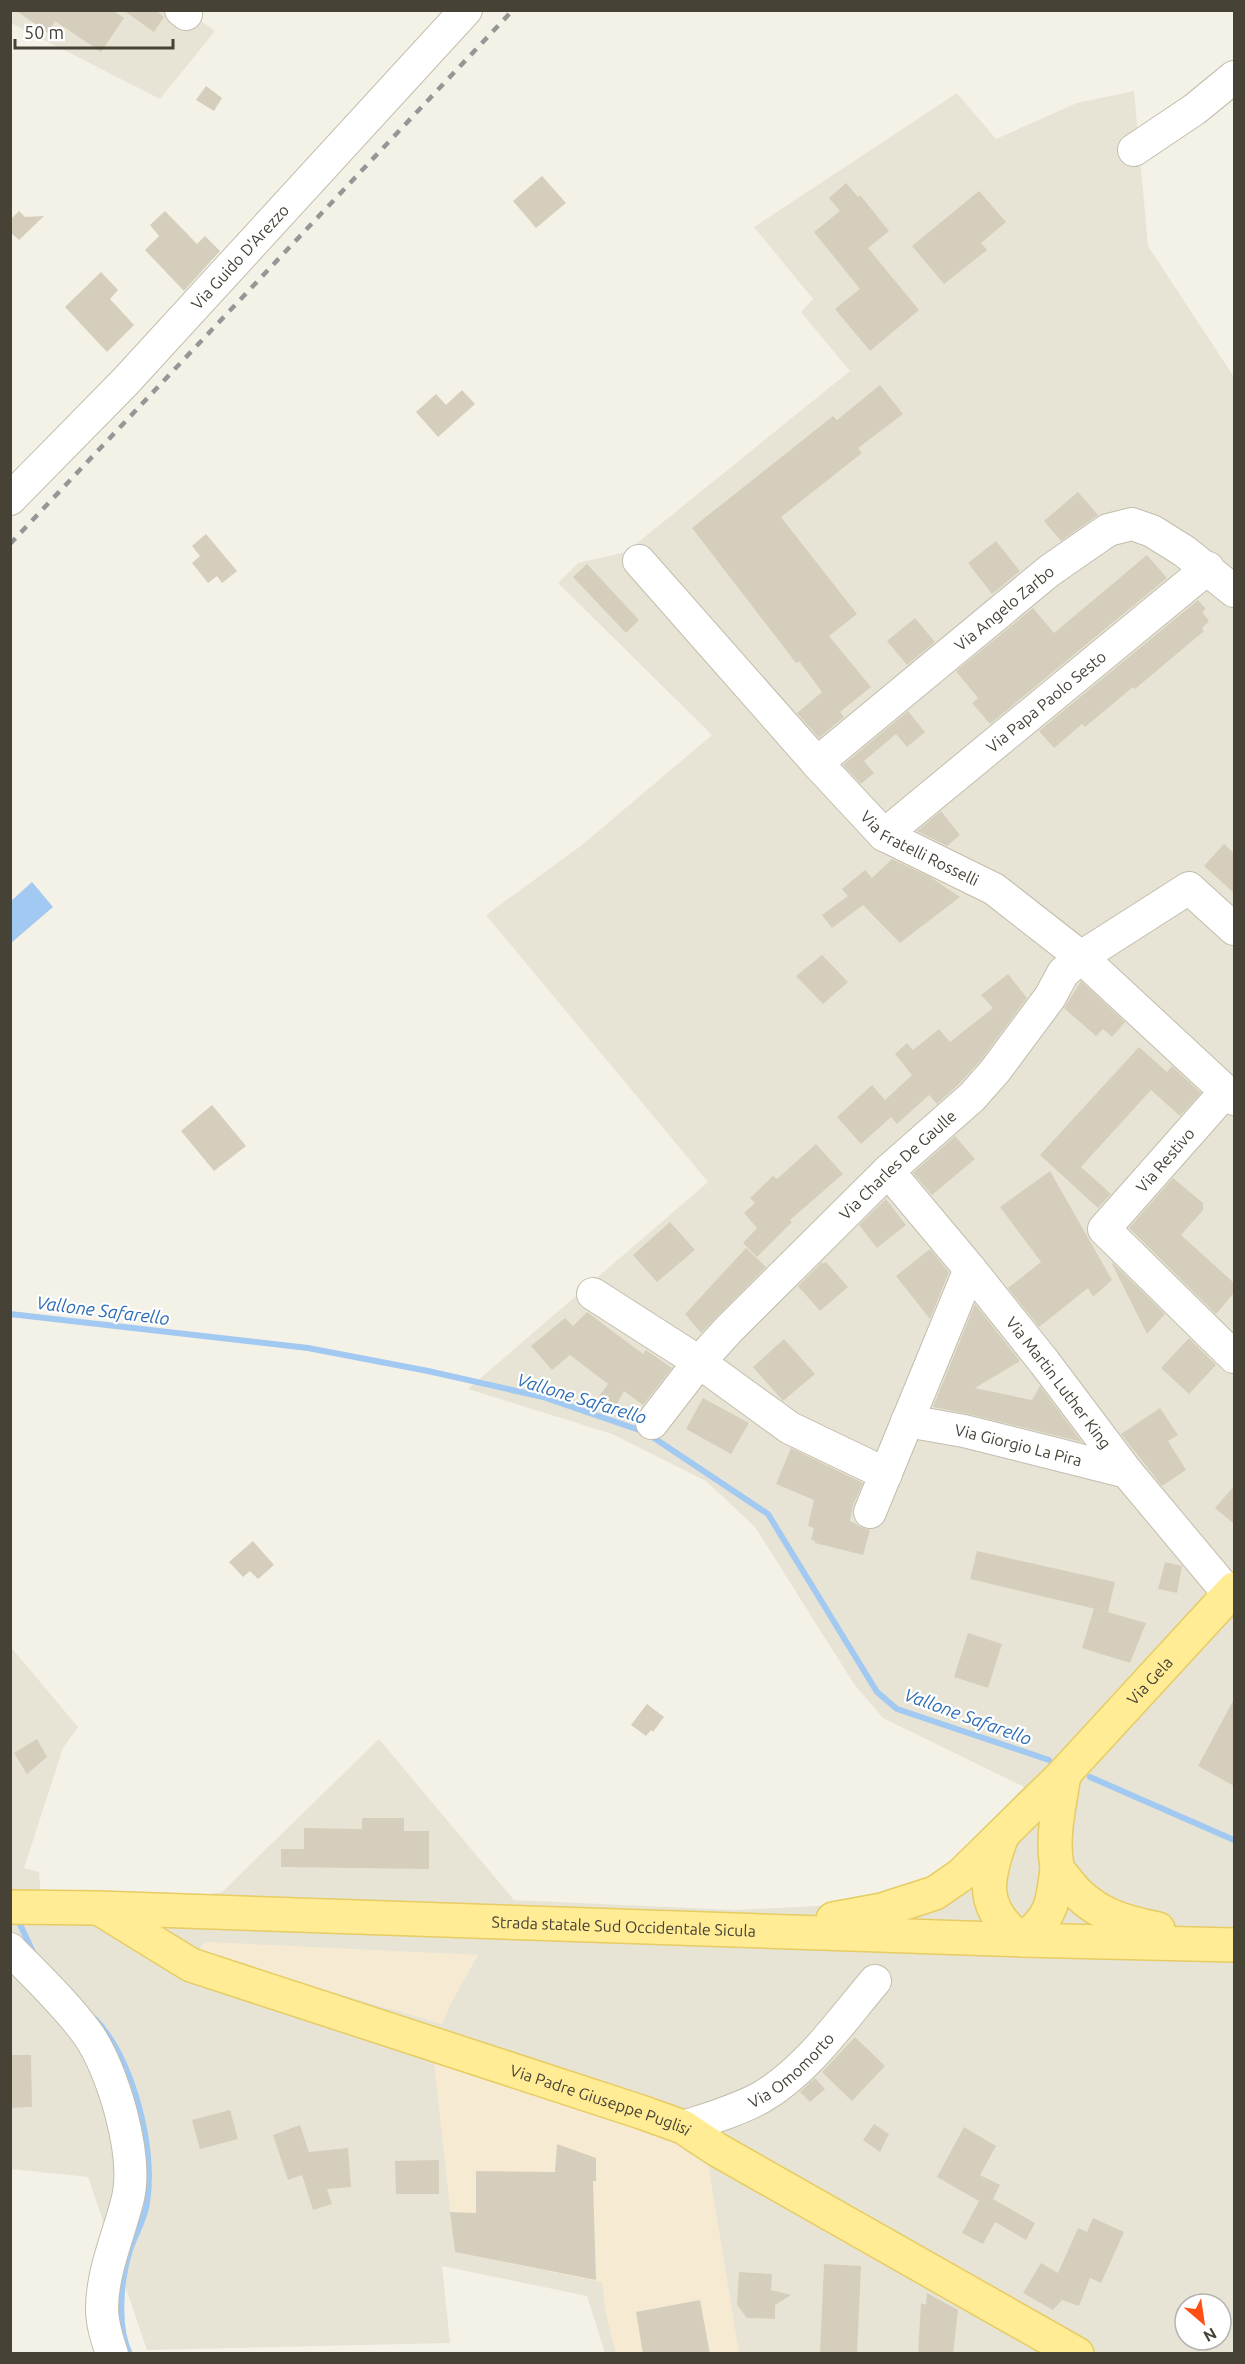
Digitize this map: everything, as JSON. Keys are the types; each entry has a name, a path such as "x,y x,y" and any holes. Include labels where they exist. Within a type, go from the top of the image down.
{"main road":[{"name":"Via Gela","path":"770,1930 882,1910 934,1893 961,1875 1064,1774 1232,1592"},
{"path":"1004,1834 991,1867 990,1888 995,1912 1008,1929 1022,1940 1041,1927 1054,1896 1058,1868 1054,1839 1064,1774"},
{"path":"1058,1868 1076,1893 1091,1906 1114,1918 1234,1944"},
{"name":"Strada statale Sud Occidentale Sicula","path":"17,1907 1022,1940 1234,1944"},
{"name":"Via Padre Giuseppe Puglisi","path":"98,1908 191,1965 546,2079 683,2127 716,2149 1077,2354"}],"street":[{"name":"Via Guido D'Arezzo","path":"10,499 125,382 466,10"},
{"path":"1134,150 1195,109 1234,77"},
{"name":"Via Angelo Zarbo","path":"817,763 1049,571 1108,530 1132,524 1152,531 1208,568 1234,591"},
{"name":"Via Fratelli Rosselli","path":"639,561 817,763 884,835 994,889 1082,957 1230,1095"},
{"name":"Via Papa Paolo Sesto","path":"884,835 1208,568"},
{"name":"Via Charles De Gaulle","path":"652,1423 699,1362 796,1261 888,1171 972,1097 1002,1062 1050,997 1063,973 1082,957 1189,888 1234,929"},
{"name":"Via Restivo","path":"1230,1095 1104,1229 1234,1356"},
{"name":"Via Martin Luther King","path":"888,1171 1045,1363 1127,1472 1232,1592"},
{"path":"870,1512 970,1269"},
{"path":"593,1294 699,1362 790,1428 885,1474"},
{"name":"Via Giorgio La Pira","path":"907,1420 964,1431 1127,1472"},
{"path":"10,1949 87,2034 112,2087 127,2135 130,2165 129,2196 108,2268 102,2309 111,2354"},
{"name":"Via Omomorto","path":"683,2127 759,2098 784,2081 824,2042 875,1981"}],"shaded area":[{"path":"10,11 187,11 215,31 160,99 11,23"},
{"path":"1134,91 1148,246 1234,377 1234,2353 605,2353 587,2296 442,2266 450,2343 147,2350 88,2177 11,2169 10,1646 78,1727 63,1748 24,1868 39,1872 41,1896 181,1899 222,1892 379,1739 514,1900 735,1910 857,1904 935,1877 1024,1787 883,1718 854,1684 755,1527 706,1481 612,1434 468,1389 708,1182 486,915 582,845 712,735 558,583 578,563 626,552 850,371 801,312 813,299 754,227 957,93 996,139 1077,103"},
{"path":"207,1942 478,1955 442,2024 206,1955 200,1950 201,1946"},
{"path":"434,2062 538,2097 608,2116 632,2126 670,2135 708,2164 739,2353 616,2353 606,2314 602,2282 455,2252"}],"water":[{"path":"32,882 53,907 11,943 11,901"}],"building":[{"path":"15,10 112,10 124,18 101,52 55,21 48,33"},
{"path":"123,10 155,10 164,17 154,32"},
{"path":"206,86 222,98 214,111 196,100"},
{"path":"542,176 566,203 536,228 513,201"},
{"path":"846,183 858,197 860,195 889,231 868,248 919,310 870,351 835,309 860,289 814,232 840,211 829,198"},
{"path":"979,191 1006,222 981,243 987,250 944,284 912,246"},
{"path":"19,211 25,217 44,216 19,240 10,232 10,220"},
{"path":"165,211 197,244 205,236 220,251 184,291 145,250 159,236 150,225"},
{"path":"101,272 118,290 110,299 134,325 107,352 65,307"},
{"path":"880,385 903,414 858,448 862,453 781,517 857,614 829,636 871,687 840,712 844,717 819,738 797,713 822,692 799,661 796,663 692,528 833,416 837,420"},
{"path":"462,390 475,404 438,437 416,412 436,394 446,405"},
{"path":"1078,492 1098,515 1061,541 1044,521"},
{"path":"206,534 237,571 222,583 217,576 208,583 192,563 200,556 192,546"},
{"path":"996,541 1020,571 992,594 968,563"},
{"path":"1147,555 1167,578 990,724 972,703 978,698 956,671 1033,608 1054,633"},
{"path":"587,564 639,620 626,633 573,577"},
{"path":"1198,600 1206,609 1202,612 1209,621 1202,628 1204,631 1135,689 1133,687 1085,727 1082,724 1054,748 1039,731"},
{"path":"915,618 935,642 907,665 887,641"},
{"path":"908,711 925,732 907,747 896,734 864,761 874,773 861,784 843,765"},
{"path":"941,811 960,835 947,846 917,831"},
{"path":"1224,844 1234,853 1234,893 1204,866"},
{"path":"892,859 930,877 960,897 900,943 863,905 832,928 822,915 848,896 842,889 865,870 872,878"},
{"path":"822,955 848,982 823,1004 796,976"},
{"path":"1008,974 1027,998 981,1060 937,1104 929,1095 897,1124 891,1117 861,1144 837,1117 872,1085 885,1100 912,1075 895,1054 907,1043 913,1050 939,1029 950,1042 993,1008 981,995"},
{"path":"1081,981 1125,1022 1112,1037 1103,1029 1096,1036 1064,1008"},
{"path":"1139,1047 1167,1072 1172,1066 1201,1093 1180,1116 1151,1090 1081,1167 1111,1194 1098,1208 1040,1155"},
{"path":"212,1105 246,1146 214,1171 181,1131"},
{"path":"955,1136 975,1159 932,1195 913,1173"},
{"path":"816,1144 843,1174 790,1220 792,1222 757,1257 743,1243 757,1228 744,1213 755,1203 750,1198 773,1176 777,1179"},
{"path":"1050,1171 1112,1280 1093,1297 1088,1288 1039,1327 1008,1288 1041,1262 1000,1207"},
{"path":"1173,1178 1203,1203 1203,1210 1181,1235 1234,1283 1234,1293 1216,1314 1129,1228"},
{"path":"886,1199 906,1225 877,1248 859,1225"},
{"path":"670,1222 695,1250 657,1282 633,1255"},
{"path":"746,1248 766,1267 701,1333 685,1314"},
{"path":"930,1249 949,1272 930,1319 896,1276"},
{"path":"822,1262 823,1264 826,1262 848,1287 820,1311 798,1286"},
{"path":"1112,1264 1165,1314 1147,1334"},
{"path":"975,1304 1020,1361 975,1388 1032,1400 1040,1386 1082,1442 933,1407"},
{"path":"587,1312 643,1354 646,1350 672,1368 643,1405 624,1391 617,1404 598,1398 608,1384 570,1355 552,1370 531,1346 565,1318 573,1326"},
{"path":"1189,1338 1216,1365 1189,1394 1161,1368"},
{"path":"784,1339 815,1374 783,1401 753,1367"},
{"path":"703,1398 749,1423 731,1454 686,1429"},
{"path":"1160,1408 1178,1435 1168,1441 1186,1470 1162,1486 1121,1434"},
{"path":"791,1448 863,1483 853,1505 850,1521 870,1530 863,1555 811,1540 814,1528 808,1526 814,1500 776,1484"},
{"path":"1234,1486 1234,1524 1215,1508"},
{"path":"253,1541 274,1565 258,1579 250,1571 243,1577 229,1562"},
{"path":"977,1551 1115,1582 1108,1612 970,1579"},
{"path":"1165,1562 1182,1566 1177,1593 1158,1589"},
{"path":"1094,1608 1146,1623 1130,1663 1082,1648"},
{"path":"968,1633 1002,1644 988,1688 954,1677"},
{"path":"1234,1699 1234,1786 1198,1766"},
{"path":"647,1704 664,1717 653,1732 651,1730 646,1736 631,1725"},
{"path":"37,1739 47,1757 27,1774 14,1753"},
{"path":"362,1818 404,1818 404,1831 429,1831 429,1869 281,1867 281,1849 304,1849 304,1828 362,1829"},
{"path":"855,2037 885,2066 852,2101 822,2072"},
{"path":"10,2055 31,2055 32,2107 10,2108"},
{"path":"815,2078 825,2089 810,2102 800,2092"},
{"path":"230,2110 238,2139 200,2149 192,2120"},
{"path":"874,2124 889,2134 880,2152 863,2140"},
{"path":"300,2125 309,2152 348,2148 351,2187 327,2189 332,2204 313,2210 302,2175 288,2180 273,2135"},
{"path":"964,2127 996,2146 980,2175 1000,2185 993,2199 1035,2223 1026,2240 995,2222 983,2244 962,2233 979,2201 937,2177"},
{"path":"557,2144 596,2158 596,2181 593,2181 596,2280 455,2252 450,2212 476,2213 476,2171 555,2172"},
{"path":"439,2160 439,2194 396,2194 395,2161"},
{"path":"1093,2218 1124,2232 1101,2283 1090,2278 1079,2306 1062,2300 1053,2310 1023,2293 1041,2263 1058,2273 1078,2228 1087,2232"},
{"path":"824,2264 861,2266 857,2354 820,2354"},
{"path":"739,2272 772,2274 771,2290 791,2295 775,2305 775,2319 747,2318 737,2305"},
{"path":"927,2293 958,2310 953,2354 918,2354 921,2303 926,2305"},
{"path":"700,2300 710,2354 643,2354 636,2312"}],"waterway":[{"name":"Vallone Safarello","path":"10,1314 308,1348 428,1371 543,1397 645,1432 768,1514 877,1692 897,1709 1049,1760"},
{"name":"Vallone Safarello","path":"1090,1777 1234,1840"},
{"path":"17,1918 34,1954"},
{"path":"95,2019 109,2036 131,2080 145,2131 148,2157 149,2181 146,2209 130,2250 122,2288 121,2316 130,2354"}],"railway":[{"path":"10,544 513,10"}]}
